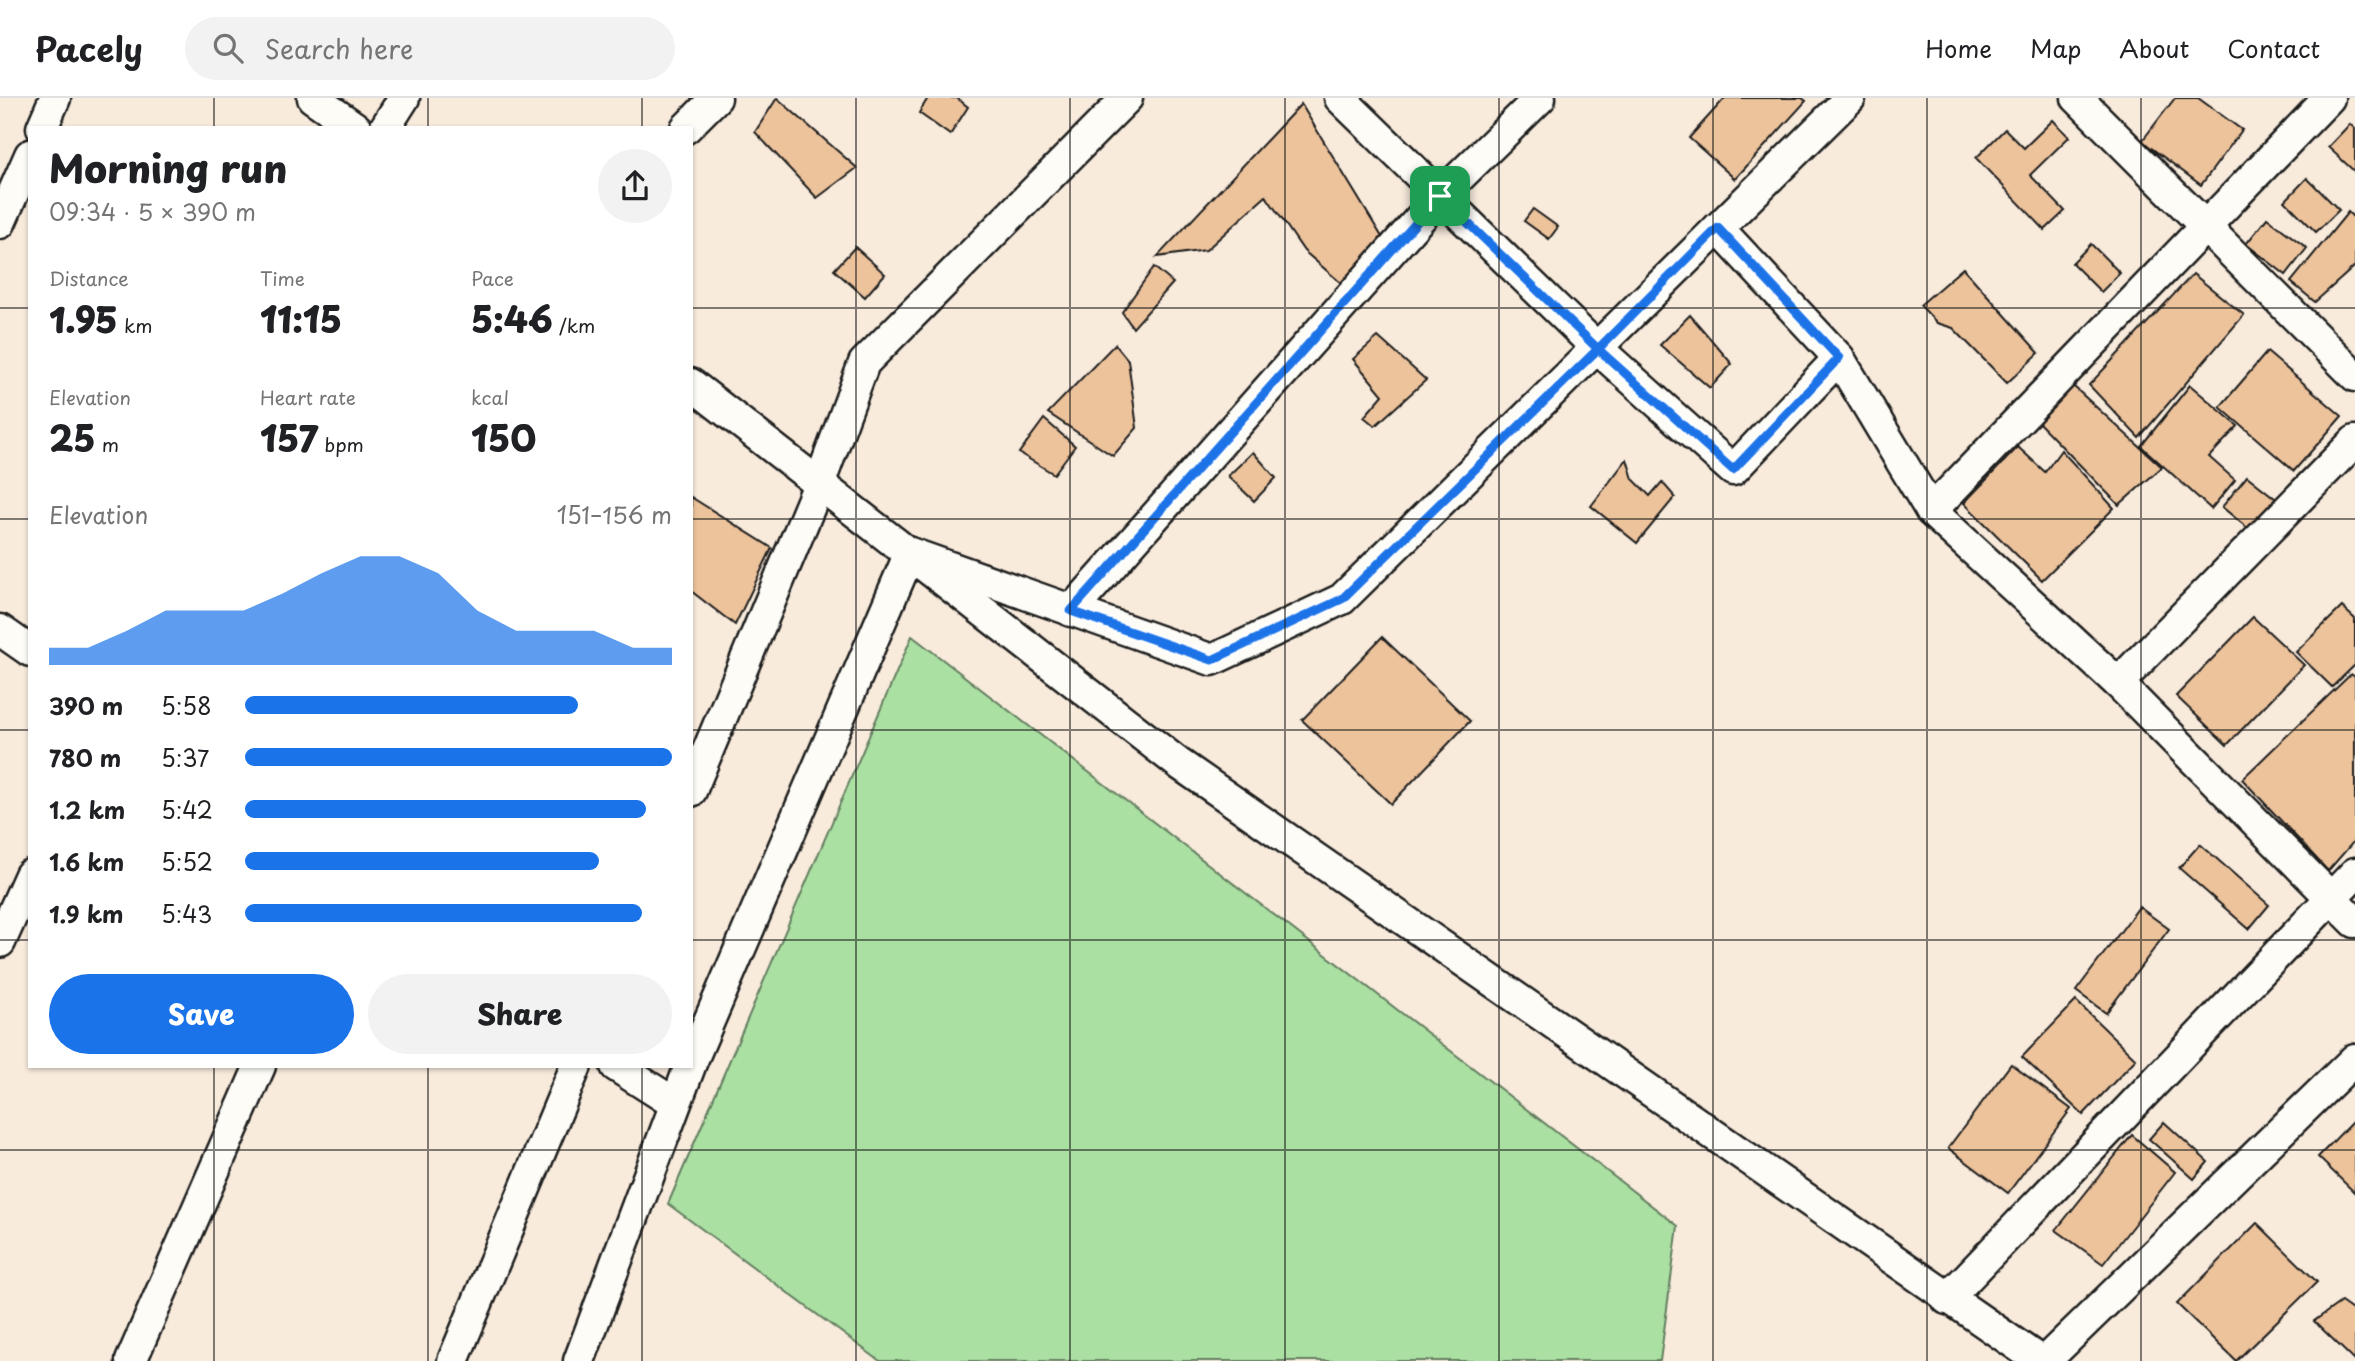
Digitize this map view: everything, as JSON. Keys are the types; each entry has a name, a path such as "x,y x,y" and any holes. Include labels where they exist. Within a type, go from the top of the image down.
{"street":[{"path":"43,126 55,98"},
{"path":"313,98 353,126"},
{"path":"386,126 404,98"},
{"path":"688,126 716,98"},
{"path":"693,786 820,482 864,363 1127,98"},
{"path":"1340,98 1598,349 1733,470 1839,358"},
{"path":"1071,611 1440,196 1540,98"},
{"path":"910,553 1212,660 1342,599 1850,98"},
{"path":"2077,98 2355,376"},
{"path":"1931,511 2329,98"},
{"path":"0,223 28,160"},
{"path":"1718,228 1839,358 1931,511 2118,683 2355,922"},
{"path":"693,386 1178,763 1947,1299 2043,1361 2355,1059"},
{"path":"2118,683 2355,441"},
{"path":"693,1059 910,553"},
{"path":"0,630 28,650"},
{"path":"1947,1299 2355,873"},
{"path":"0,942 28,879"},
{"path":"131,1361 259,1068"},
{"path":"453,1361 575,1068"},
{"path":"619,1068 674,1103"},
{"path":"579,1361 689,1068"}],"green space":[{"path":"912,636 1678,1226 1660,1361 880,1361 668,1204"}],"building":[{"path":"777,98 857,168 817,198 755,132"},
{"path":"928,98 957,98 968,107 950,135 919,113"},
{"path":"1725,98 1802,98 1806,101 1735,179 1689,138"},
{"path":"2175,98 2198,98 2242,130 2201,185 2142,141"},
{"path":"1301,104 1385,242 1348,289 1304,251 1266,196 1206,250 1157,257"},
{"path":"2053,120 2069,137 2030,175 2065,211 2045,230 1976,158 2005,129 2024,148"},
{"path":"2350,124 2355,129 2355,172 2328,147"},
{"path":"2307,178 2339,210 2316,232 2285,201"},
{"path":"1533,209 1558,227 1549,239 1524,221"},
{"path":"2348,212 2355,219 2355,266 2315,302 2291,282"},
{"path":"2267,218 2307,248 2286,275 2246,244"},
{"path":"2091,244 2120,273 2101,292 2072,263"},
{"path":"855,247 885,274 865,297 834,270"},
{"path":"1154,267 1173,283 1133,328 1122,312"},
{"path":"1963,268 2039,353 2007,383 1953,328 1937,323 1920,305"},
{"path":"2193,274 2244,315 2139,438 2089,385"},
{"path":"1690,315 1732,364 1710,388 1660,345"},
{"path":"1378,337 1426,380 1375,426 1364,417 1383,395 1353,359"},
{"path":"1115,344 1128,360 1137,428 1113,456 1048,413"},
{"path":"2267,352 2342,416 2294,471 2220,407"},
{"path":"2190,385 2238,426 2209,457 2235,480 2211,509 2141,446"},
{"path":"2073,386 2162,467 2119,505 2037,421"},
{"path":"1044,419 1075,446 1054,474 1019,453"},
{"path":"2018,447 2045,472 2061,450 2114,508 2042,580 1964,503"},
{"path":"1253,452 1276,478 1254,501 1228,476"},
{"path":"1627,459 1633,479 1650,496 1662,482 1675,497 1637,543 1591,506"},
{"path":"2247,476 2276,499 2250,530 2222,507"},
{"path":"693,498 772,548 735,625 693,593"},
{"path":"2342,607 2355,619 2355,665 2332,687 2296,652"},
{"path":"2253,617 2304,665 2227,745 2176,696"},
{"path":"1382,637 1470,721 1391,804 1302,720"},
{"path":"2351,674 2355,677 2355,840 2328,871 2242,779"},
{"path":"2200,844 2269,905 2249,929 2179,868"},
{"path":"2139,907 2169,929 2106,1013 2076,991"},
{"path":"2076,1001 2136,1059 2083,1115 2022,1057"},
{"path":"2011,1064 2071,1109 2008,1193 1948,1148"},
{"path":"2355,1119 2355,1193 2318,1157"},
{"path":"2164,1122 2208,1162 2194,1179 2149,1139"},
{"path":"2132,1135 2175,1172 2103,1264 2056,1230"},
{"path":"2257,1223 2317,1282 2236,1361 2177,1304"},
{"path":"2341,1302 2355,1312 2355,1361 2314,1321"}],"route":[{"path":"1440,196 1335,316 1071,611 1212,660 1342,599 1598,349 1733,470 1839,358 1718,228 1598,349 1440,196"}]}
